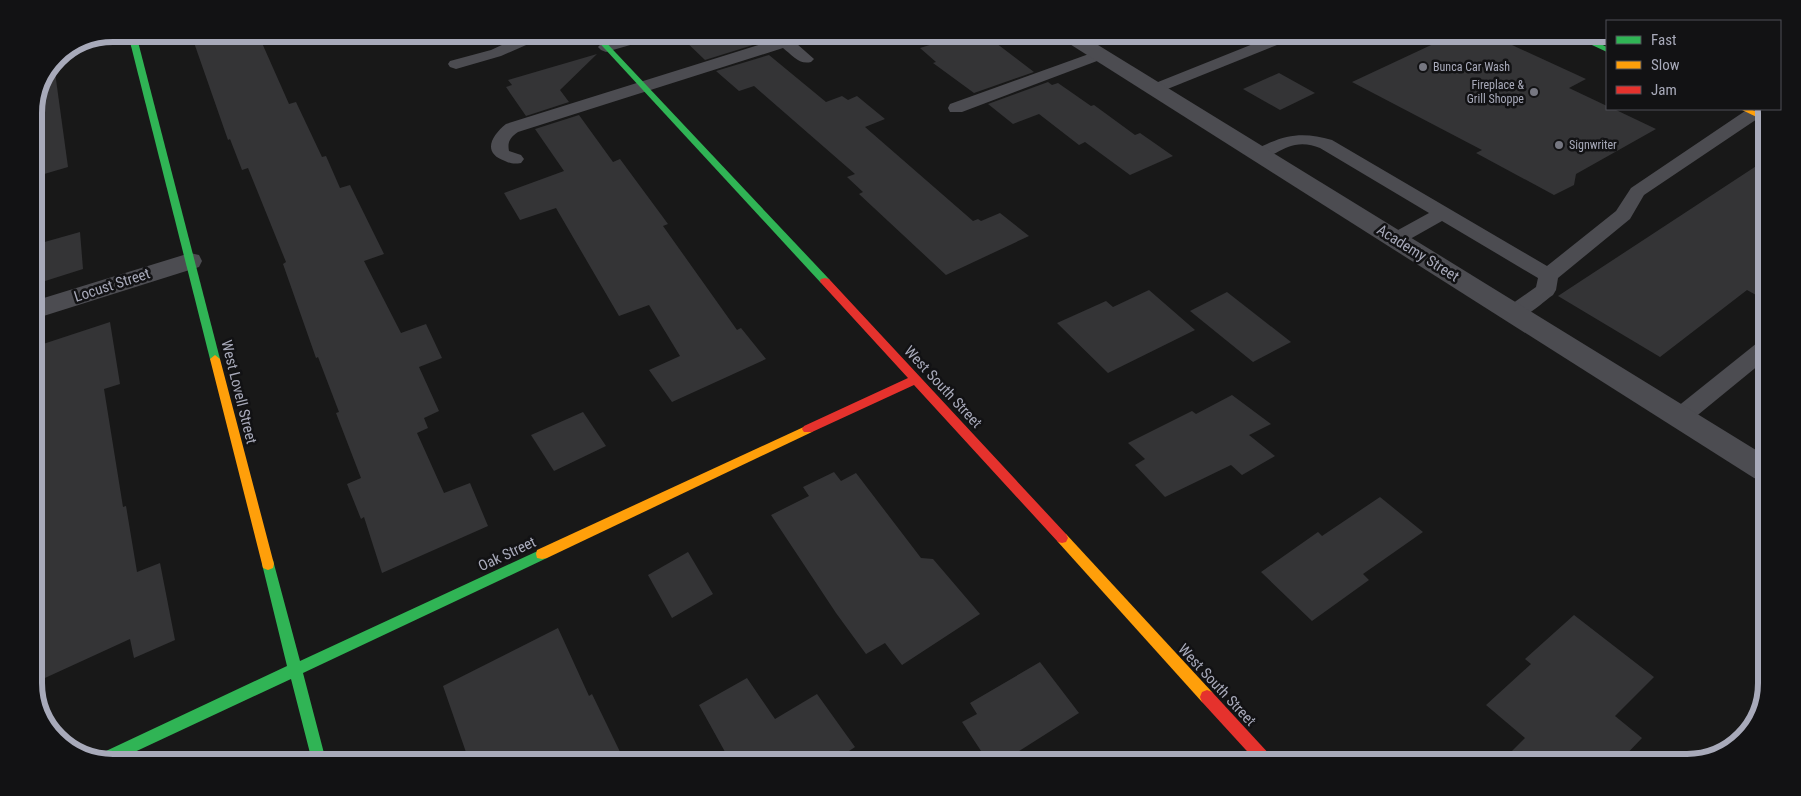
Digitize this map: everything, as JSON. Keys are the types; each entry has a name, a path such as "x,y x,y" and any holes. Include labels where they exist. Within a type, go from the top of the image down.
{"street":[{"name":"West Lovell Street","path":"134,43 317,754"},
{"name":"West South Street","path":"603,43 916,379 1260,754"},
{"name":"Academy Street","path":"1081,43 1758,466"},
{"path":"1592,43 1606,50"},
{"name":"Locust Street","path":"43,307 190,261"},
{"name":"Oak Street","path":"115,754 916,379"}],"lane":[{"path":"456,64 496,53 519,43"},
{"path":"515,159 502,154 499,147 501,136 512,128 769,43"},
{"path":"786,43 806,58"},
{"path":"1154,89 1269,43"},
{"path":"956,108 1100,55"},
{"path":"1513,313 1546,290 1548,275 1623,215 1637,192 1755,114"},
{"path":"1259,154 1294,138 1308,138 1326,144 1548,275"},
{"path":"1396,240 1442,212"},
{"path":"1680,418 1758,354"}],"building":[{"path":"194,43 262,43 289,104 296,102 322,157 326,156 340,188 350,185 384,254 364,261 401,333 426,324 442,358 419,367 439,411 424,418 428,428 417,433 444,493 470,483 488,526 382,573 364,517 361,519 347,484 361,478 336,413 339,412 318,357 316,358 283,264 286,262 248,168 242,170 230,139 228,140"},
{"path":"687,43 751,43 753,45 705,60"},
{"path":"936,43 996,43 1034,72 974,93 933,63 936,62 920,48"},
{"path":"1435,43 1508,43 1586,79 1569,88 1606,106 1606,110 1616,110 1656,129 1576,174 1574,185 1554,195 1476,153 1482,150 1352,82"},
{"path":"597,54 560,90 569,102 526,116 506,87 512,85 508,80"},
{"path":"769,55 826,102 842,96 848,100 857,96 885,119 865,127 973,221 978,219 981,221 1000,213 1029,236 946,275 859,194 863,192 847,177 855,174 754,86 739,91 716,71"},
{"path":"55,73 68,167 43,174 43,109 45,95"},
{"path":"1279,73 1315,93 1280,110 1243,89"},
{"path":"1048,82 1052,85 1058,83 1091,106 1094,105 1135,135 1140,133 1173,156 1130,175 1085,142 1079,145 1039,114 1013,124 988,104"},
{"path":"579,115 613,162 620,159 668,224 663,226 737,330 741,328 766,359 672,402 649,370 680,356 649,305 619,316 556,208 520,220 504,193 564,171 535,129"},
{"path":"1758,165 1758,296 1747,290 1660,357 1558,296"},
{"path":"80,232 83,269 43,282 43,242"},
{"path":"1149,290 1195,330 1108,373 1057,323 1106,301 1113,307"},
{"path":"1227,292 1291,342 1253,362 1190,311"},
{"path":"110,322 120,384 104,389 123,507 126,506 137,572 160,563 175,640 134,658 130,639 43,679 43,344"},
{"path":"1232,395 1271,424 1249,435 1275,456 1242,475 1231,465 1165,497 1135,465 1145,459 1128,443 1192,411 1196,414"},
{"path":"583,412 606,446 554,471 531,435"},
{"path":"834,472 841,481 856,473 921,558 933,559 980,614 902,665 885,643 866,654 836,613 771,515 809,496 803,487"},
{"path":"1380,497 1423,532 1363,574 1369,580 1312,621 1261,572 1318,532 1322,536"},
{"path":"688,552 713,594 672,618 648,575"},
{"path":"1574,615 1654,677 1615,716 1642,738 1627,754 1509,754 1525,738 1486,705 1531,664 1525,659"},
{"path":"558,628 589,696 592,694 621,754 467,754 443,686"},
{"path":"1040,662 1079,713 1014,754 983,754 962,722 977,714 970,703"},
{"path":"747,678 775,719 817,694 855,747 844,754 726,754 699,705"}],"traffic: fast":[{"path":"134,43 215,359"},
{"path":"603,43 825,281"},
{"path":"1592,43 1606,50"},
{"path":"115,754 542,554"},
{"path":"268,564 317,754"}],"traffic: slow":[{"path":"1746,110 1758,115"},
{"path":"215,359 268,564"},
{"path":"542,554 808,429"},
{"path":"1062,538 1207,697"}],"traffic: jam":[{"path":"825,281 1062,538"},
{"path":"808,429 916,379"},
{"path":"1207,697 1260,754"}],"place":[{"name":"Bunca Car Wash","path":"1423,67"},
{"name":"Fireplace & Grill Shoppe","path":"1534,92"},
{"name":"Signwriter","path":"1559,145"}]}
